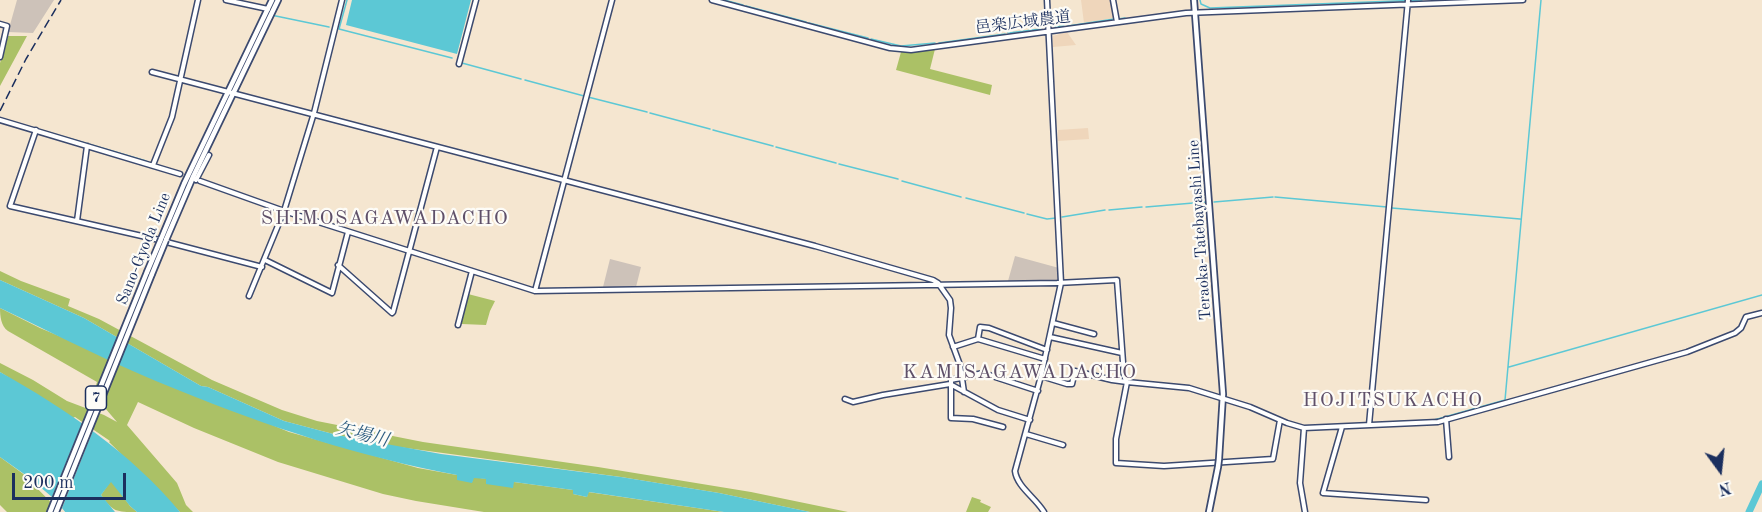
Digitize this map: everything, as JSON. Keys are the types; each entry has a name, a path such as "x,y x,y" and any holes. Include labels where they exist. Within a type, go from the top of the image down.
{"main road":[{"name":"Sano-Gyoda Line","path":"56,512 184,184 272,0"},
{"name":"Sano-Gyoda Line","path":"164,239 197,179 278,0"},
{"name":"Teraoka-Tatebayashi Line","path":"1194,0 1223,399 1219,459 1209,512"},
{"name":"Sano-Gyoda Line","path":"50,512 146,284"}],"street":[{"path":"153,165 171,117 198,0"},
{"path":"226,0 268,9"},
{"path":"249,296 284,211 314,113 342,0"},
{"path":"459,64 476,0"},
{"path":"535,291 612,0"},
{"name":"邑楽広域農道","path":"712,0 904,50 1195,12 1408,2 1523,0"},
{"path":"1044,512 1038,501 1016,477 1016,469 1038,391 1061,283 1047,0"},
{"path":"1113,0 1117,22"},
{"path":"1370,426 1408,2"},
{"path":"0,24 7,26 0,57"},
{"path":"152,72 879,263 933,280 940,285 951,304 949,335 960,364 964,392"},
{"path":"0,120 180,174"},
{"path":"36,130 10,206 262,267"},
{"path":"77,221 87,146"},
{"path":"338,265 392,314 395,310 437,146"},
{"path":"209,155 197,179 218,188 535,291 1061,283 1117,280 1124,376 1127,382 1116,440 1116,463 1164,466 1273,459 1280,420"},
{"path":"265,260 332,293 348,231"},
{"path":"458,325 472,271"},
{"path":"1041,376 1072,384 1075,371 1112,380 1189,388 1304,428 1431,422 1687,352 1735,333 1741,328 1746,316 1762,313"},
{"path":"1053,323 1094,334"},
{"path":"978,339 980,327 989,328 1047,350"},
{"path":"1050,337 1122,353"},
{"path":"953,347 978,339 1045,359"},
{"path":"1003,427 973,419 951,418 951,380 983,373 1038,391"},
{"path":"845,399 853,402 950,384 998,410 1030,420"},
{"path":"1446,419 1449,457"},
{"path":"1342,427 1323,493 1426,500"},
{"path":"1304,428 1300,483 1305,512"},
{"path":"1026,434 1063,445"}],"shaded area":[{"path":"17,0 54,0 33,33 8,32"},
{"path":"1081,0 1112,0 1114,18 1084,23"},
{"path":"1067,32 1076,45 1053,47 1053,36"},
{"path":"1088,128 1089,139 1058,141 1058,130"},
{"path":"1015,256 1059,268 1058,280 1008,281"},
{"path":"610,259 641,267 636,287 603,287"}],"green space":[{"path":"8,36 27,36 0,86 0,63"},
{"path":"935,49 930,69 992,85 990,95 896,70 901,52"},
{"path":"0,271 70,299 68,306 99,319 212,380 282,410 317,421 423,442 751,492 848,512 810,512 719,493 621,477 391,446 284,421 201,386 84,318 0,280"},
{"path":"468,294 495,301 486,325 462,324 460,320"},
{"path":"0,308 40,328 289,432 418,468 457,475 472,482 473,477 487,479 486,483 514,482 573,490 573,494 587,497 588,492 724,512 484,512 416,501 383,494 278,462 194,428 138,402 127,425 177,483 186,505 193,512 180,512 110,441 0,372 0,363 67,401 117,422 105,408 90,404 97,382 8,331 2,324"},
{"path":"0,457 33,481 32,483 61,512 7,512 0,505"},
{"path":"110,482 113,482 137,512 120,511 109,505 101,495"},
{"path":"972,497 991,507 988,512 966,512"}],"water":[{"path":"352,0 471,0 457,54 346,25"},
{"path":"0,280 84,318 201,386 284,421 337,435 441,454 621,477 719,493 810,512 724,512 589,492 587,497 573,494 573,490 514,482 513,488 486,484 486,479 474,478 472,483 457,480 457,475 421,468 315,440 155,381 0,308"},
{"path":"0,372 49,401 96,434 140,470 180,512 137,512 111,482 101,495 115,512 65,512 34,481 0,457"}],"pier":[{"path":"83,421 94,428 62,508 65,512 61,512 32,483 33,481 52,497"}],"waterway":[{"path":"347,0 339,29 452,58"},
{"path":"724,0 743,5"},
{"path":"1200,0 1201,4 1210,8 1422,0"},
{"path":"1389,422 1434,420 1505,400 1541,0"},
{"path":"746,6 806,22"},
{"path":"271,15 329,27"},
{"path":"1118,19 1125,18"},
{"path":"1068,26 1114,19"},
{"path":"809,23 868,38"},
{"path":"1055,27 1064,26"},
{"path":"1008,33 1041,29"},
{"path":"939,43 1005,34"},
{"path":"871,39 901,46 935,43"},
{"path":"462,63 521,79"},
{"path":"525,80 584,96"},
{"path":"588,97 647,112"},
{"path":"650,113 710,129"},
{"path":"0,118 146,161"},
{"path":"713,130 773,146"},
{"path":"776,147 836,163"},
{"path":"839,164 898,179"},
{"path":"902,181 961,197"},
{"path":"1214,202 1273,197"},
{"path":"1275,197 1387,207"},
{"path":"966,198 1024,213"},
{"path":"1146,207 1205,202"},
{"path":"1109,210 1142,207"},
{"path":"1392,208 1520,219"},
{"path":"1062,217 1105,210"},
{"path":"1027,214 1047,219 1056,218"},
{"path":"1509,367 1762,295"},
{"path":"1223,397 1239,402"},
{"name":"矢場川","path":"1749,512 1762,484"}],"railway":[{"path":"0,111 26,59 61,0"}],"district":[{"name":"SHIMOSAGAWADACHO","path":"385,219"},
{"name":"KAMISAGAWADACHO","path":"1020,373"},
{"name":"HOJITSUKACHO","path":"1393,401"}]}
